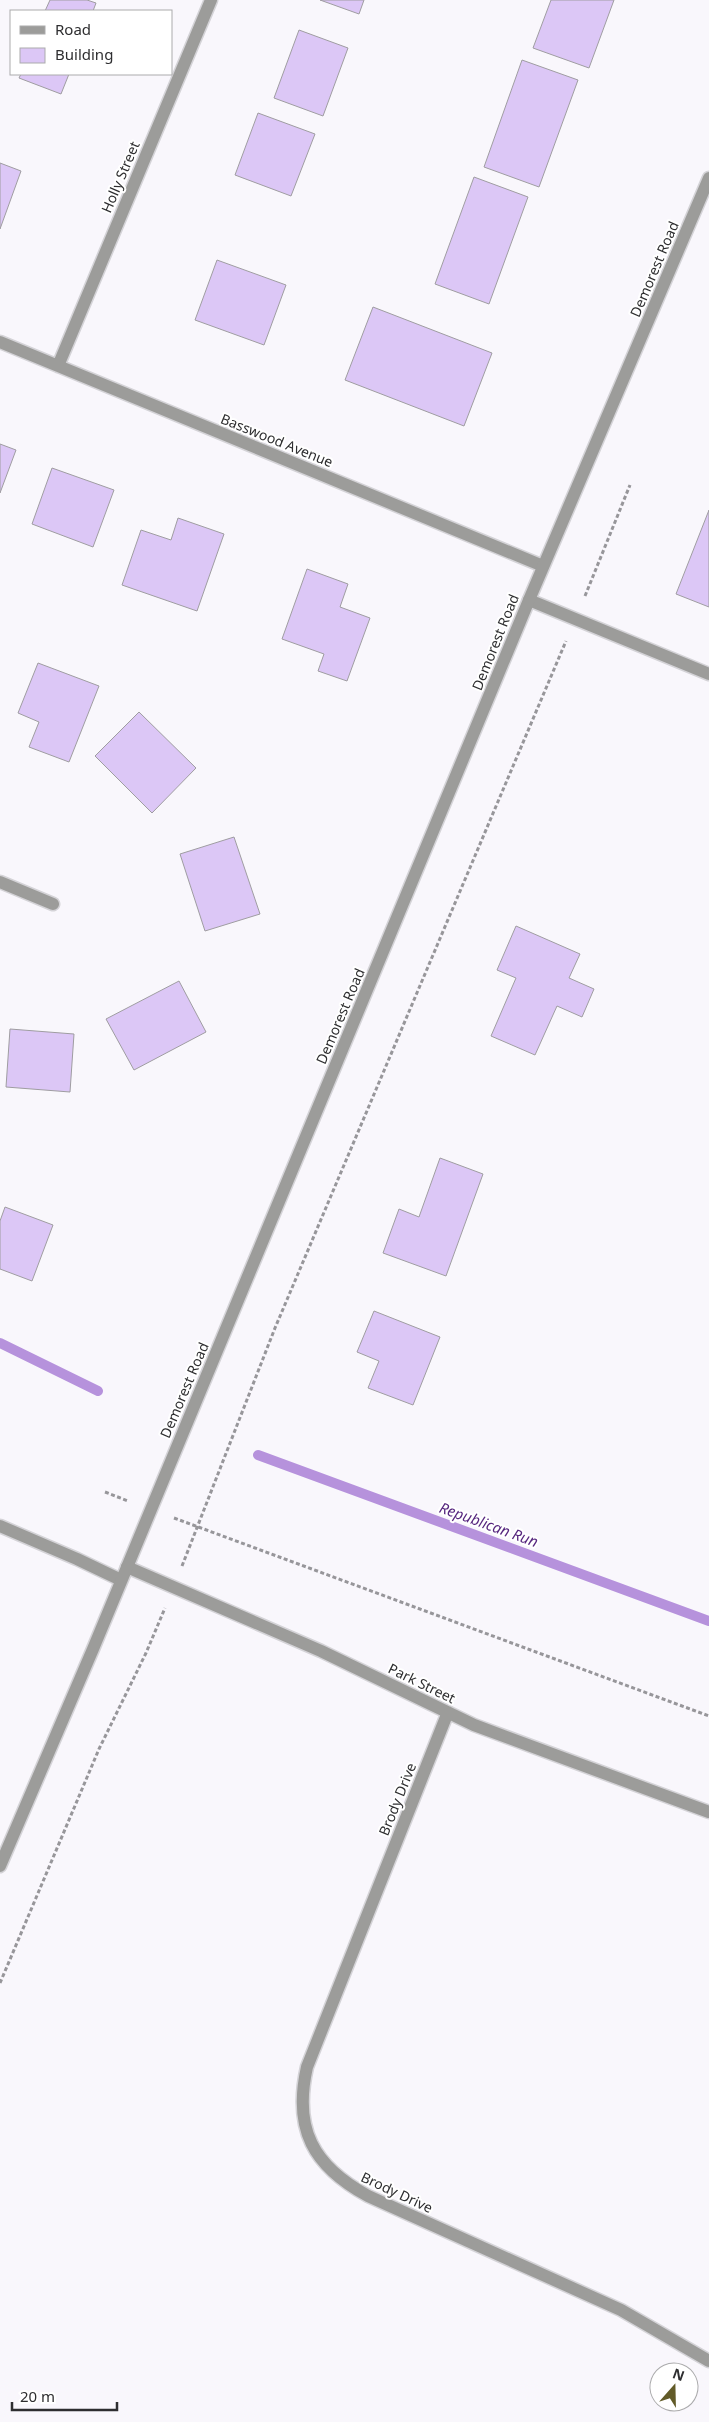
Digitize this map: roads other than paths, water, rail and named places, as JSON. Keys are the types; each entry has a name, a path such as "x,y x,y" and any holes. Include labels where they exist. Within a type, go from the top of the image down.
{"street":[{"name":"Holly Street","path":"58,366 211,0"},
{"name":"Demorest Road","path":"0,1866 151,1510 528,600 709,178"},
{"name":"Basswood Avenue","path":"0,342 543,566"},
{"path":"528,600 709,674"},
{"path":"0,882 53,904"},
{"path":"0,1526 77,1558 121,1580"},
{"name":"Park Street","path":"127,1567 321,1651 474,1725 709,1812"},
{"name":"Brody Drive","path":"448,1712 307,2067 302,2090 302,2115 312,2144 326,2167 345,2184 621,2310 709,2361"}],"waterway":[{"name":"Republican Run","path":"0,1343 98,1391"},
{"name":"Republican Run","path":"258,1455 709,1621"}]}
